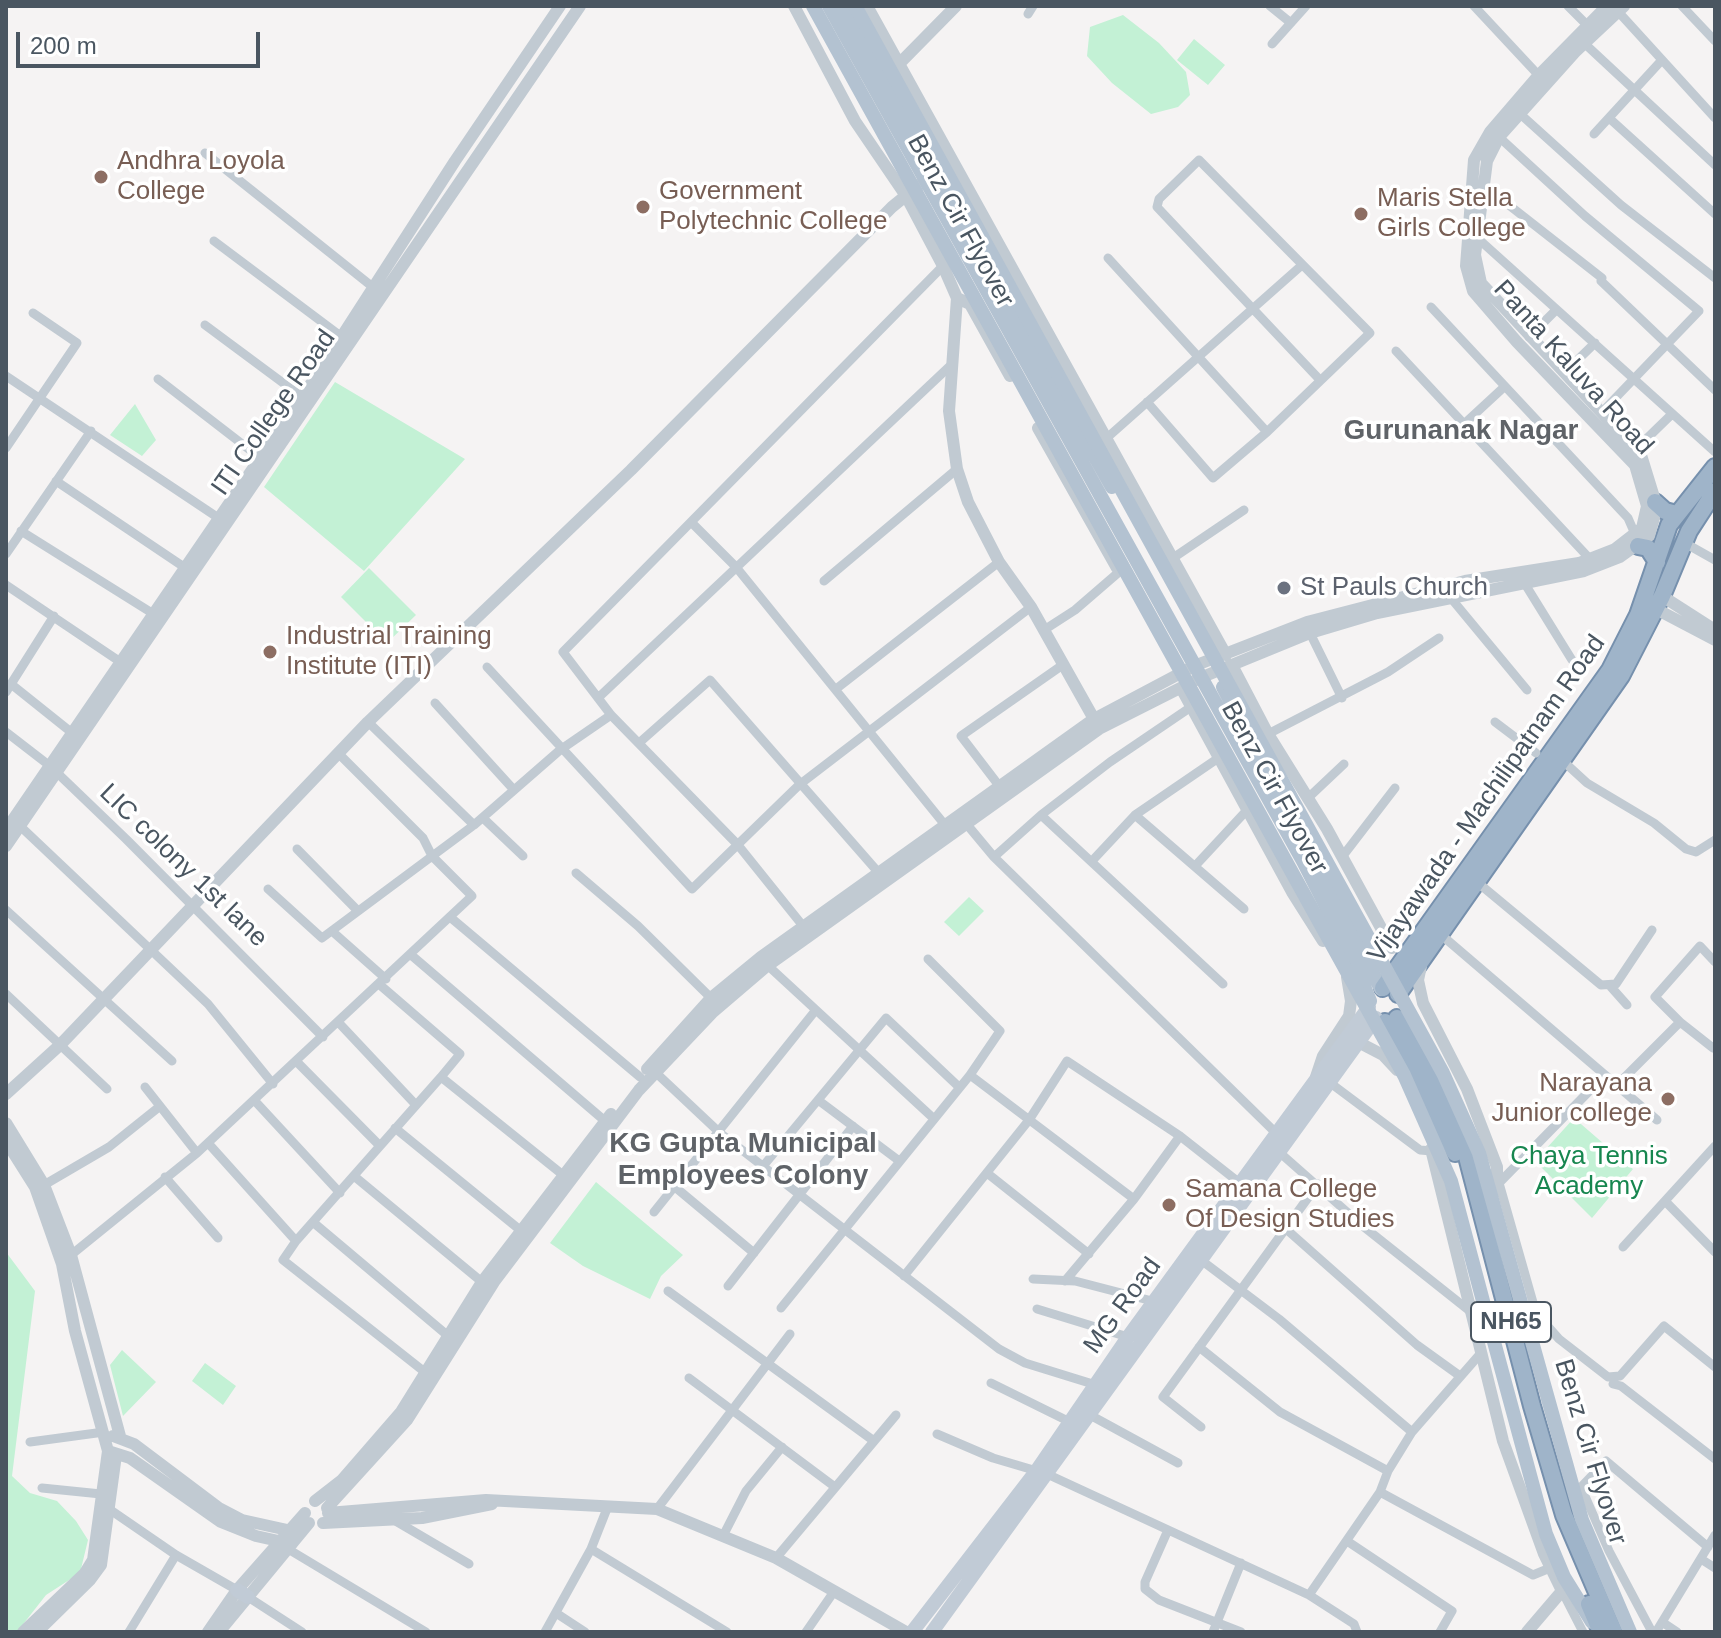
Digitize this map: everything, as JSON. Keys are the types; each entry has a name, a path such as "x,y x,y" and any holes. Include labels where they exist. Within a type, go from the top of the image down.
{"highway":[{"name":"Vijayawada - Machilipatnam Road","path":"1418,951 1439,933 1563,761 1626,641 1665,533 1676,514 1715,467"},
{"name":"Vijayawada - Machilipatnam Road","path":"1382,1004 1591,708 1640,644 1683,542 1715,491"},
{"path":"1655,502 1665,511 1676,514"},
{"path":"1637,540 1648,548 1657,562"},
{"name":"NH65","path":"1382,1004 1428,1073 1461,1139 1564,1515 1614,1632"},
{"name":"NH65","path":"1382,1004 1454,1149 1548,1497 1600,1632"}],"main road":[{"name":"Benz Cir Flyover","path":"813,6 1404,1075 1451,1181 1546,1534 1564,1577 1600,1632"},
{"path":"829,6 1351,955 1382,1004"},
{"path":"842,6 1212,666 1357,939 1382,1004"},
{"name":"Benz Cir Flyover","path":"855,6 1443,1073 1479,1153 1582,1520 1630,1632"},
{"name":"MG Road","path":"932,1632 1042,1472 1070,1422 1128,1337 1145,1327 1156,1302 1279,1152 1321,1083 1358,1042 1382,1004"},
{"name":"MG Road","path":"912,1632 1090,1415 1241,1184 1382,1004"}],"street":[{"name":"ITI College Road","path":"53,770 71,732 184,567 222,520 259,457 302,397 560,6"},
{"name":"ITI College Road","path":"6,830 53,770 222,520 580,6"},
{"path":"794,6 855,121 906,196 957,298 949,411 957,469 968,502 999,562 1031,607 1094,719"},
{"path":"867,6 1109,436 1268,734 1308,798 1392,948"},
{"path":"884,79 956,6"},
{"path":"1270,6 1291,23"},
{"path":"1272,44 1306,6"},
{"path":"1474,6 1542,79"},
{"path":"1568,6 1587,25"},
{"path":"1682,6 1715,41"},
{"path":"1615,8 1715,118"},
{"name":"Panta Kaluva Road","path":"1615,8 1587,25 1499,137 1487,161 1471,233 1481,283 1636,449 1649,470 1655,502 1649,524"},
{"name":"Panta Kaluva Road","path":"1615,8 1584,43 1542,79 1490,132 1474,160 1467,279 1473,291 1517,342 1635,465 1646,497 1649,524"},
{"path":"1584,43 1715,165"},
{"path":"1594,134 1661,61"},
{"path":"1518,112 1621,205 1715,278"},
{"path":"1609,118 1715,214"},
{"path":"1499,137 1585,216 1699,311 1601,413"},
{"path":"205,153 374,288"},
{"path":"1147,402 1213,478 1267,432 1370,333 1203,162 1194,162 1159,199 1157,207 1250,310 1320,380"},
{"path":"6,1094 60,1045 368,722 631,470 906,196 925,181"},
{"path":"1482,184 1602,278 1601,281 1715,390"},
{"path":"1471,233 1715,452"},
{"path":"214,241 342,337"},
{"path":"1108,258 1267,432"},
{"path":"1109,436 1302,265"},
{"path":"803,926 738,845 611,715 563,652 943,266"},
{"path":"957,298 970,304 1179,682 1217,759 1248,809 1292,892 1347,976"},
{"path":"1431,307 1503,388 1628,518 1637,540"},
{"path":"1529,337 1556,310"},
{"path":"6,448 77,343 33,313"},
{"path":"205,325 302,397"},
{"path":"1564,373 1595,343"},
{"path":"1396,351 1590,559"},
{"path":"598,698 951,365"},
{"path":"6,376 222,520"},
{"path":"158,379 259,457"},
{"path":"1464,424 1503,388"},
{"path":"1636,449 1672,414"},
{"path":"6,554 91,431"},
{"path":"824,581 957,469"},
{"path":"56,481 184,567"},
{"path":"1173,558 1244,510"},
{"path":"692,523 736,567 945,825"},
{"path":"323,1511 342,1480 401,1412 482,1282 524,1234 711,998 963,820 1099,729 1197,672 1310,633 1450,597 1597,567 1637,540 1649,524"},
{"path":"21,531 152,613"},
{"path":"1230,661 1307,622 1387,600 1590,559 1637,540"},
{"path":"1683,542 1715,560"},
{"path":"836,689 999,562"},
{"path":"1044,630 1075,610 1119,572"},
{"path":"1525,584 1572,660"},
{"path":"6,585 119,661"},
{"path":"1450,597 1527,690"},
{"path":"1659,603 1715,630"},
{"path":"1659,603 1715,640"},
{"path":"487,667 560,750 692,889 799,785 1031,607"},
{"path":"54,616 8,688 71,732"},
{"path":"1310,633 1342,698"},
{"path":"1268,734 1342,698 1439,638"},
{"path":"1000,787 961,736 1064,664"},
{"path":"639,743 710,680 878,872"},
{"path":"122,1437 219,1508 242,1520 301,1524 323,1511 407,1420 563,1175 640,1077 803,926 945,825 963,820 1000,787 1094,719 1179,682"},
{"path":"435,703 514,790"},
{"path":"994,857 1041,815 1163,724 1191,707"},
{"path":"268,889 319,938 333,932 483,818 560,750 611,715"},
{"path":"368,722 474,825"},
{"path":"1495,722 1536,753"},
{"name":"LIC colony 1st lane","path":"6,732 53,770 191,906 225,935 323,1037"},
{"path":"71,1255 120,1219 165,1177 197,1153 472,896 432,856 423,838 338,753"},
{"path":"1092,861 1135,815 1217,759"},
{"path":"1563,761 1587,783 1654,823 1686,849 1696,852 1715,840"},
{"path":"1308,798 1344,764"},
{"path":"1342,857 1395,788"},
{"path":"1196,865 1248,809"},
{"path":"1041,815 1223,984"},
{"path":"1135,815 1244,909"},
{"name":"ITI College Road","path":"6,846 13,818"},
{"path":"13,818 208,1004 273,1084"},
{"path":"483,818 523,856"},
{"path":"963,820 994,857 1278,1135"},
{"path":"297,849 358,911"},
{"path":"576,873 638,926 711,998"},
{"path":"1477,882 1593,981 1611,987 1627,1005"},
{"path":"6,910 172,1061"},
{"path":"450,917 640,1077"},
{"path":"1611,987 1652,930"},
{"path":"333,932 460,1054 296,1241 283,1260 426,1373"},
{"path":"1439,933 1657,1120"},
{"path":"1357,939 1418,951 1420,992 1485,1131 1532,1304 1540,1319 1598,1371 1614,1378 1664,1326 1715,1367"},
{"path":"1715,962 1700,946 1655,997 1680,1022 1713,1048 1715,1046"},
{"path":"410,954 605,1121"},
{"path":"1351,955 1347,976 1351,1001 1349,1016 1323,1056 1321,1083 1420,1150 1432,1151"},
{"path":"781,1308 932,1117 970,1075 1000,1031 928,959"},
{"path":"764,962 858,1052 932,1117"},
{"path":"6,994 107,1089"},
{"path":"654,1212 815,1011"},
{"path":"764,1165 886,1018 959,1087"},
{"path":"1617,1085 1680,1022"},
{"path":"339,1023 416,1105"},
{"path":"1428,1073 1442,1039"},
{"path":"1358,1042 1383,1055 1400,1075 1418,1108 1432,1151 1503,1441 1550,1568 1583,1632"},
{"path":"904,1276 1029,1120 1067,1061 1180,1136 1241,1184"},
{"path":"297,1062 380,1146"},
{"path":"652,1069 720,1133 999,1349 1025,1363 1096,1385"},
{"path":"970,1075 1134,1199"},
{"path":"1482,1208 1499,1183 1605,1075"},
{"path":"441,1077 563,1175"},
{"path":"145,1087 197,1153"},
{"path":"254,1100 340,1193"},
{"path":"818,1100 898,1160"},
{"path":"44,1185 109,1147 159,1107"},
{"path":"6,1123 44,1185 71,1255 126,1447 30,1442"},
{"path":"728,1286 853,1126"},
{"path":"395,1128 524,1234"},
{"path":"1065,1281 1134,1199 1180,1136"},
{"path":"208,1143 296,1241"},
{"path":"1623,1247 1715,1146"},
{"path":"8,1150 35,1187 62,1264 75,1331 112,1447 109,1509 101,1565 90,1580 37,1632"},
{"path":"1279,1152 1364,1227 1471,1312"},
{"path":"987,1173 1089,1254"},
{"path":"354,1176 482,1282"},
{"path":"165,1177 218,1238"},
{"path":"1201,1427 1163,1397 1318,1184"},
{"path":"675,1187 754,1253"},
{"path":"1665,1201 1715,1252"},
{"path":"314,1223 447,1335"},
{"path":"1286,1229 1417,1345 1460,1376"},
{"path":"1196,1256 1412,1432"},
{"path":"1033,1279 1065,1281 1156,1302"},
{"path":"668,1291 874,1441"},
{"path":"1037,1309 1128,1337"},
{"path":"657,1509 790,1334"},
{"path":"1199,1347 1280,1412 1388,1471"},
{"path":"1309,1595 1380,1492 1388,1471 1412,1432 1481,1353"},
{"path":"689,1378 835,1487"},
{"path":"991,1383 1070,1422"},
{"path":"1613,1384 1621,1386 1715,1459"},
{"path":"776,1558 896,1415"},
{"path":"1090,1415 1178,1463"},
{"path":"937,1434 1014,1466 1042,1472 1309,1595 1354,1624 1357,1632"},
{"path":"23,1632 85,1573 93,1560 101,1494 112,1447"},
{"path":"112,1447 221,1522 287,1544 426,1632"},
{"path":"723,1536 746,1491 782,1447"},
{"path":"1708,1547 1606,1461 1583,1487 1609,1551 1654,1632 1662,1622 1701,1559 1708,1547 1715,1535"},
{"path":"42,1488 101,1494"},
{"path":"1380,1492 1533,1575 1550,1568"},
{"path":"323,1511 455,1501 657,1509 776,1558 906,1632"},
{"path":"208,1632 287,1544 301,1524 308,1505 323,1511 394,1520 486,1508 495,1503"},
{"path":"545,1632 591,1549 608,1506"},
{"path":"109,1509 176,1555 302,1632"},
{"path":"394,1520 469,1564"},
{"path":"1168,1530 1145,1582 1145,1589 1159,1600 1215,1627 1241,1632"},
{"path":"1347,1541 1452,1611 1434,1630"},
{"path":"591,1549 727,1632"},
{"path":"129,1632 176,1555"},
{"path":"1701,1559 1715,1568"},
{"path":"1215,1627 1241,1563"},
{"path":"1527,1632 1562,1591"},
{"path":"806,1632 833,1593"},
{"path":"219,1632 242,1594"},
{"path":"556,1613 585,1632"},
{"path":"1662,1622 1677,1632"}],"green space":[{"path":"1123,15 1159,43 1186,72 1190,95 1178,107 1151,114 1112,83 1087,56 1090,27"},
{"path":"1194,39 1225,65 1208,85 1177,60"},
{"path":"335,382 465,459 364,571 264,487"},
{"path":"135,404 156,440 142,456 110,435"},
{"path":"369,568 416,615 387,643 341,597"},
{"path":"969,897 984,911 959,936 944,922"},
{"name":"Chaya Tennis Academy","path":"1574,1118 1633,1169 1592,1218 1535,1161"},
{"path":"596,1182 683,1255 661,1276 650,1299 583,1266 550,1243"},
{"path":"6,1252 35,1291 12,1476 30,1493 57,1501 76,1521 88,1540 80,1573 46,1595 17,1632 6,1632"},
{"path":"122,1350 156,1382 123,1416 110,1365"},
{"path":"205,1363 236,1386 223,1405 192,1381"}],"place":[{"name":"Andhra Loyola College","path":"101,177"},
{"name":"Government Polytechnic College","path":"643,207"},
{"name":"Maris Stella Girls College","path":"1361,214"},
{"name":"St Pauls Church","path":"1284,588"},
{"name":"Industrial Training Institute (ITI)","path":"270,652"},
{"name":"Narayana Junior college","path":"1668,1099"},
{"name":"Samana College Of Design Studies","path":"1169,1205"}],"district":[{"name":"Gurunanak Nagar","path":"1461,431"},
{"name":"KG Gupta Municipal Employees Colony","path":"743,1160"}]}
